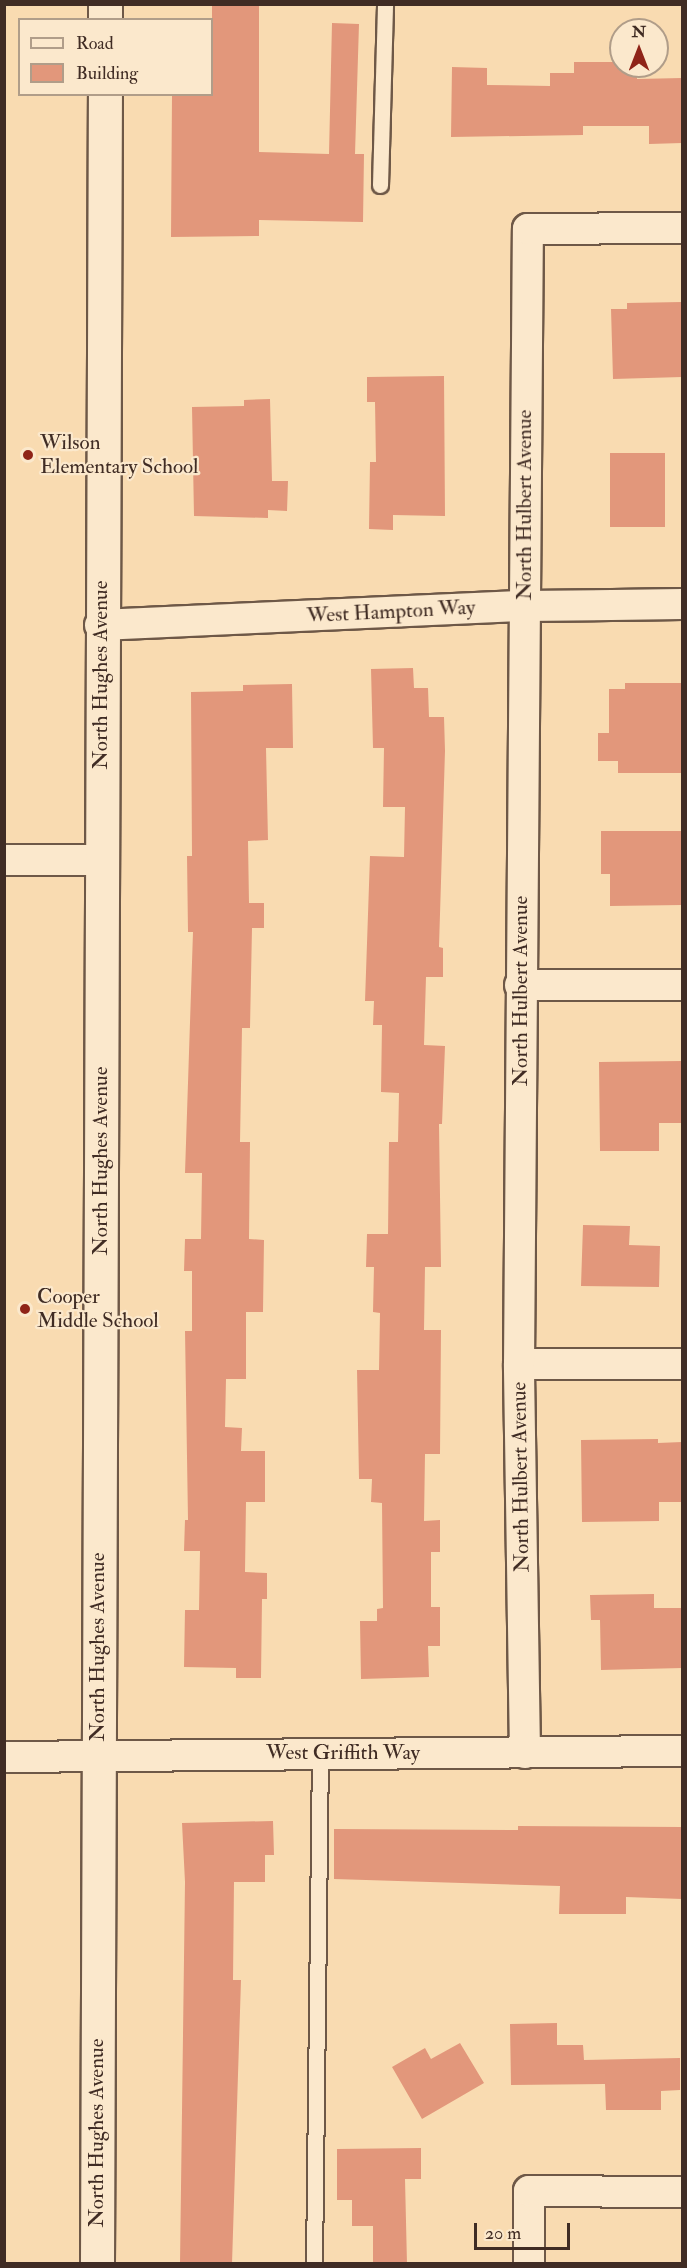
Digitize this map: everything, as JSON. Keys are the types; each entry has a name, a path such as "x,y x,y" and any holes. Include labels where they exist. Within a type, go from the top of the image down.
{"street":[{"name":"North Hughes Avenue","path":"96,2264 103,860 100,625 105,96"},
{"name":"North Hulbert Avenue","path":"525,1752 519,1364 520,985 528,229 682,228"},
{"name":"West Hampton Way","path":"100,625 525,606 682,604"},
{"path":"4,860 103,860"},
{"path":"520,985 682,985"},
{"path":"519,1364 682,1364"},
{"name":"West Griffith Way","path":"4,1757 682,1751"},
{"path":"529,2264 529,2191 682,2192"}],"lane":[{"path":"380,185 385,4"},
{"path":"314,2264 320,1753"}],"building":[{"path":"212,4 259,4 259,152 329,154 332,23 359,24 355,154 364,154 363,222 259,220 259,236 171,237 172,96 213,96"},
{"path":"574,62 609,62 609,78 682,78 682,143 649,144 649,126 583,126 583,135 451,137 452,67 487,68 487,85 550,86 550,73 574,73"},
{"path":"682,302 682,377 613,379 611,309 627,309 627,303"},
{"path":"444,376 445,516 393,515 393,530 369,529 370,462 376,462 375,402 367,402 367,377"},
{"path":"270,399 272,481 288,481 287,511 268,510 268,518 194,516 192,407 244,406 244,400"},
{"path":"610,453 665,453 665,527 610,527"},
{"path":"413,668 414,688 428,688 429,717 444,717 445,751 439,947 443,948 443,977 426,977 424,1045 445,1046 442,1124 439,1124 441,1267 425,1267 424,1330 441,1330 440,1454 425,1454 424,1521 440,1520 440,1552 431,1552 431,1607 440,1607 440,1646 428,1646 429,1677 361,1679 360,1621 377,1621 377,1609 383,1608 382,1503 371,1502 372,1479 359,1479 357,1370 379,1370 380,1313 373,1312 374,1267 366,1267 367,1234 388,1234 389,1142 398,1142 399,1093 381,1092 382,1025 373,1025 374,1001 365,1001 370,856 404,857 405,807 383,807 384,748 373,748 371,669"},
{"path":"625,683 682,683 682,773 618,773 618,761 598,761 598,733 609,733 609,689 625,689"},
{"path":"292,684 293,748 266,748 268,840 248,841 249,903 264,903 264,928 252,928 250,1028 242,1028 240,1142 250,1142 249,1239 264,1240 263,1312 246,1312 246,1379 226,1379 225,1427 242,1428 241,1451 265,1451 265,1502 246,1502 245,1572 267,1573 267,1599 262,1599 261,1678 236,1678 236,1668 184,1667 185,1610 199,1610 200,1551 184,1551 185,1520 188,1520 185,1331 192,1331 192,1271 184,1271 185,1239 201,1239 202,1173 185,1173 193,932 188,932 187,856 192,856 191,692 243,691 243,685"},
{"path":"601,831 682,831 682,905 610,906 610,874 601,874"},
{"path":"682,1061 682,1123 659,1123 659,1151 600,1151 599,1062"},
{"path":"583,1225 630,1226 629,1245 660,1246 659,1287 581,1286"},
{"path":"658,1439 658,1443 682,1442 682,1502 659,1502 659,1521 582,1522 581,1440"},
{"path":"654,1594 654,1608 682,1608 682,1668 601,1670 600,1620 591,1620 590,1595"},
{"path":"273,1821 274,1855 265,1855 265,1882 234,1882 233,1980 241,1980 232,2264 180,2264 185,1882 182,1823"},
{"path":"518,1826 682,1827 682,1899 626,1897 626,1914 559,1914 560,1886 334,1879 334,1829 518,1830"},
{"path":"557,2023 557,2045 583,2045 584,2060 680,2058 680,2090 661,2091 661,2110 606,2110 605,2084 511,2085 510,2024"},
{"path":"460,2043 484,2083 422,2119 392,2067 425,2048 431,2059"},
{"path":"421,2148 421,2179 405,2179 407,2264 373,2264 373,2226 352,2226 352,2200 337,2200 337,2149"}],"place":[{"name":"Wilson Elementary School","path":"28,455"},
{"name":"Cooper Middle School","path":"25,1309"}]}
